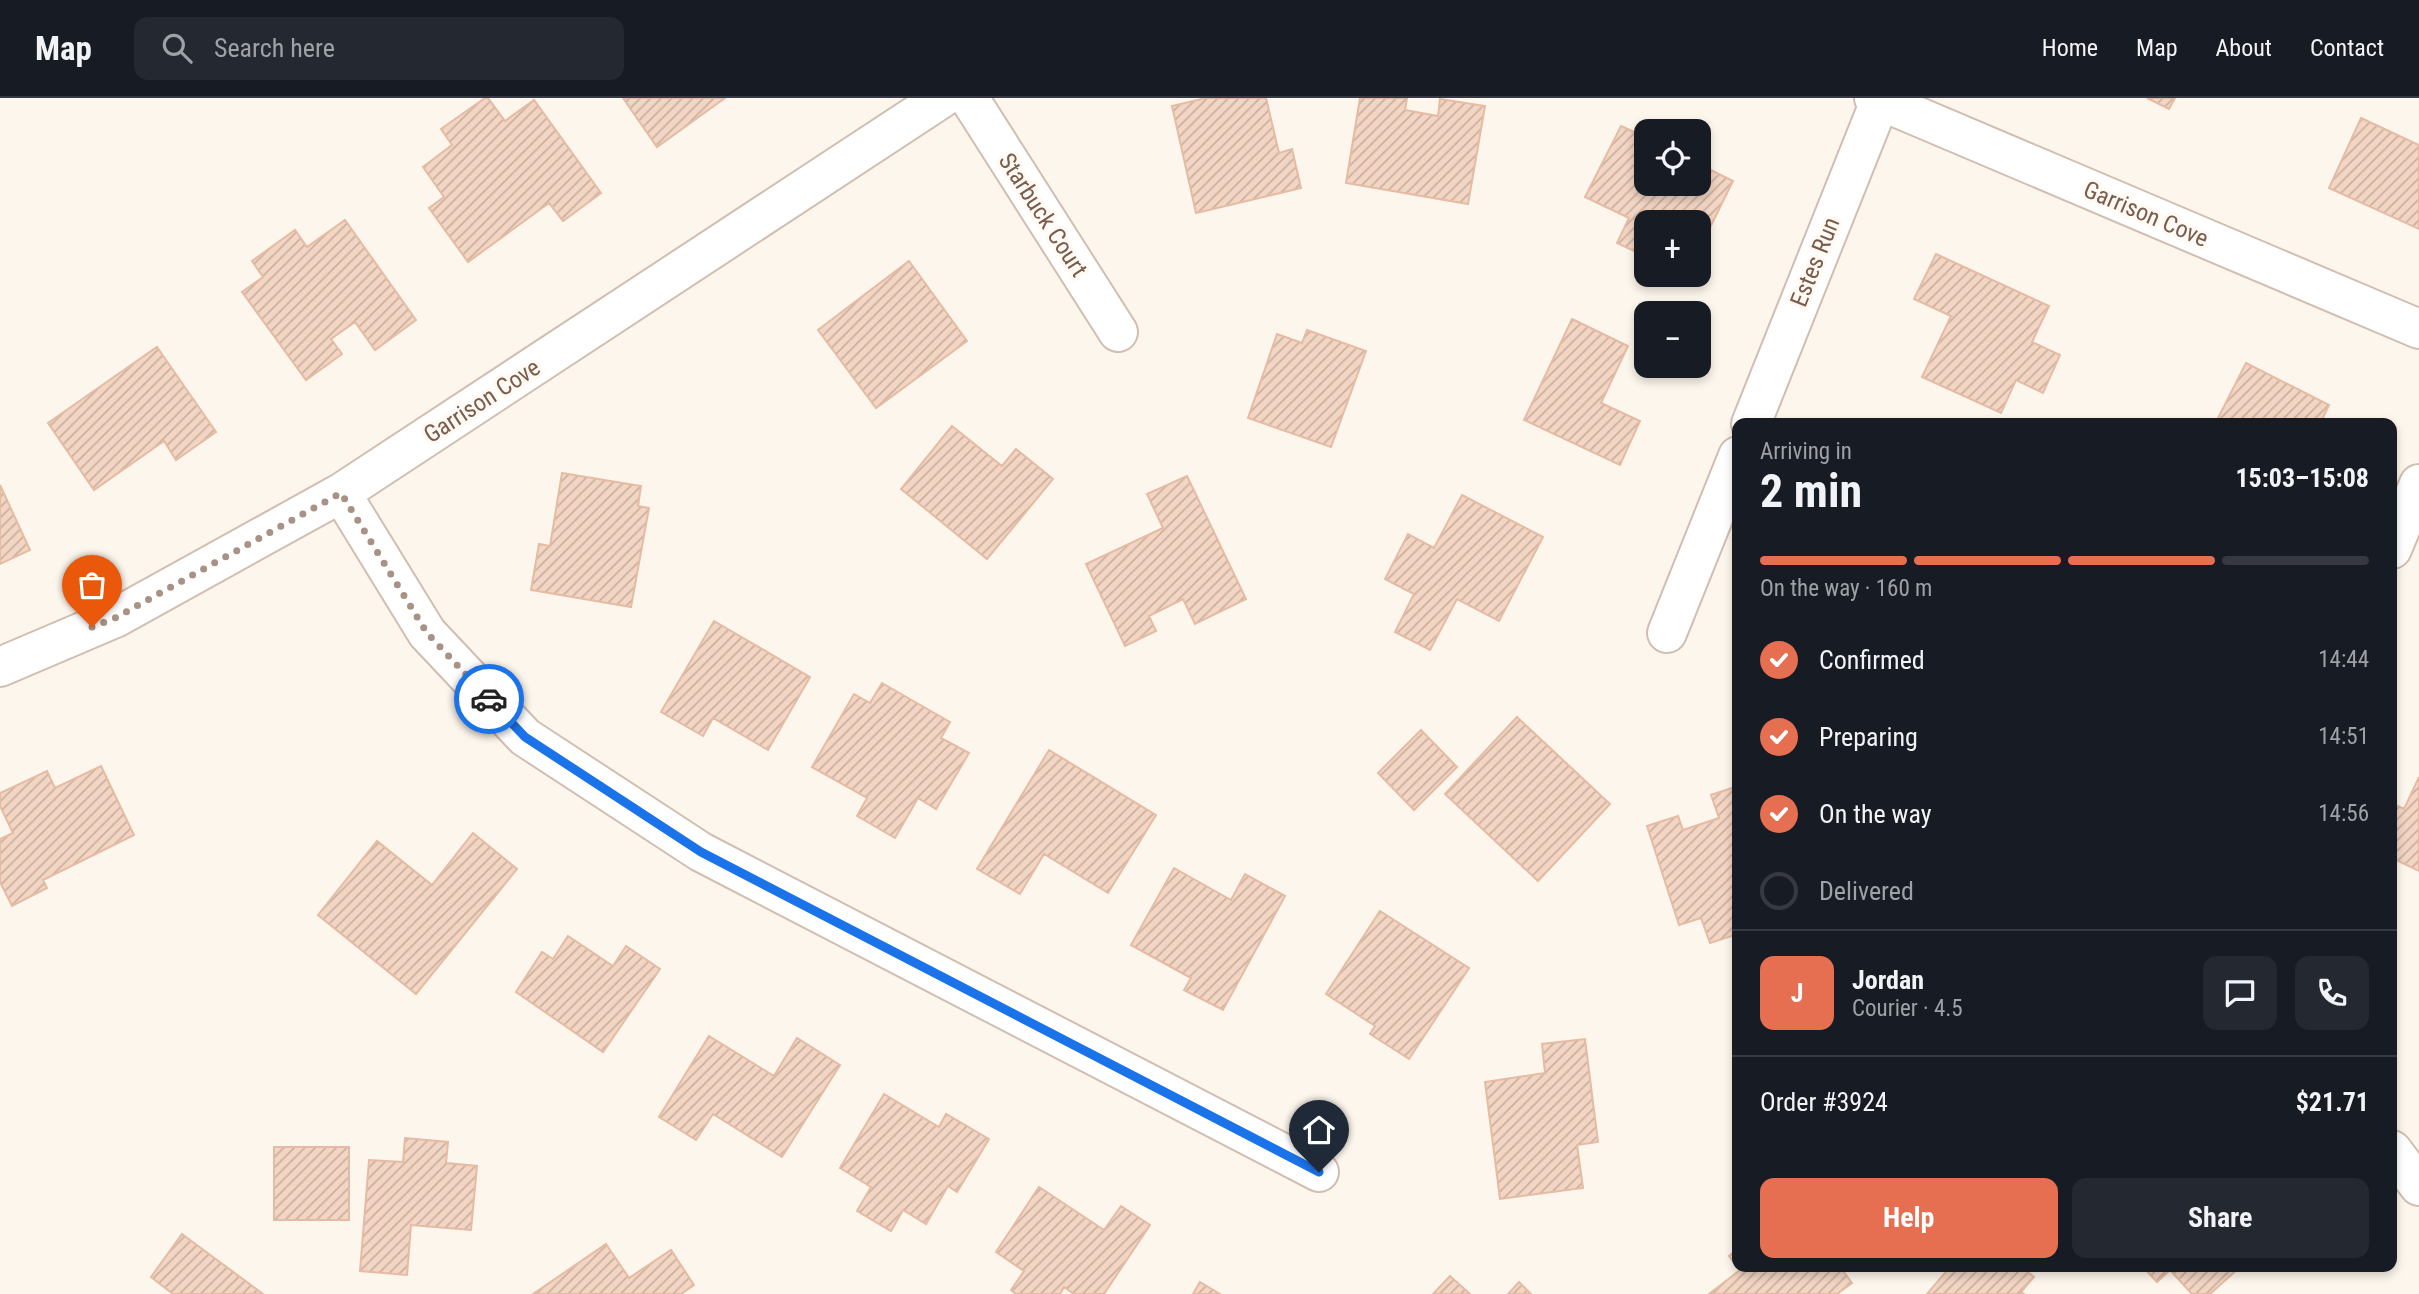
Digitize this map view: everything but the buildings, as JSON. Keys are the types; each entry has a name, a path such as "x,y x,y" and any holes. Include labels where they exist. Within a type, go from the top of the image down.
{"street":[{"name":"Garrison Cove","path":"0,667 115,618 341,493 942,98"},
{"name":"Starbuck Court","path":"969,98 1118,332"},
{"name":"Garrison Cove","path":"1877,99 2419,329"},
{"name":"Estes Run","path":"1753,418 1877,99"},
{"path":"1667,633 1732,471"},
{"path":"2397,537 2419,484"},
{"path":"341,493 427,633 525,737 701,852 1319,1172"},
{"path":"2397,1157 2419,1186"}],"way so far":[{"path":"92,627 115,618 341,493 427,633 489,699"}],"route":[{"path":"489,699 525,737 701,852 1319,1172"}]}
